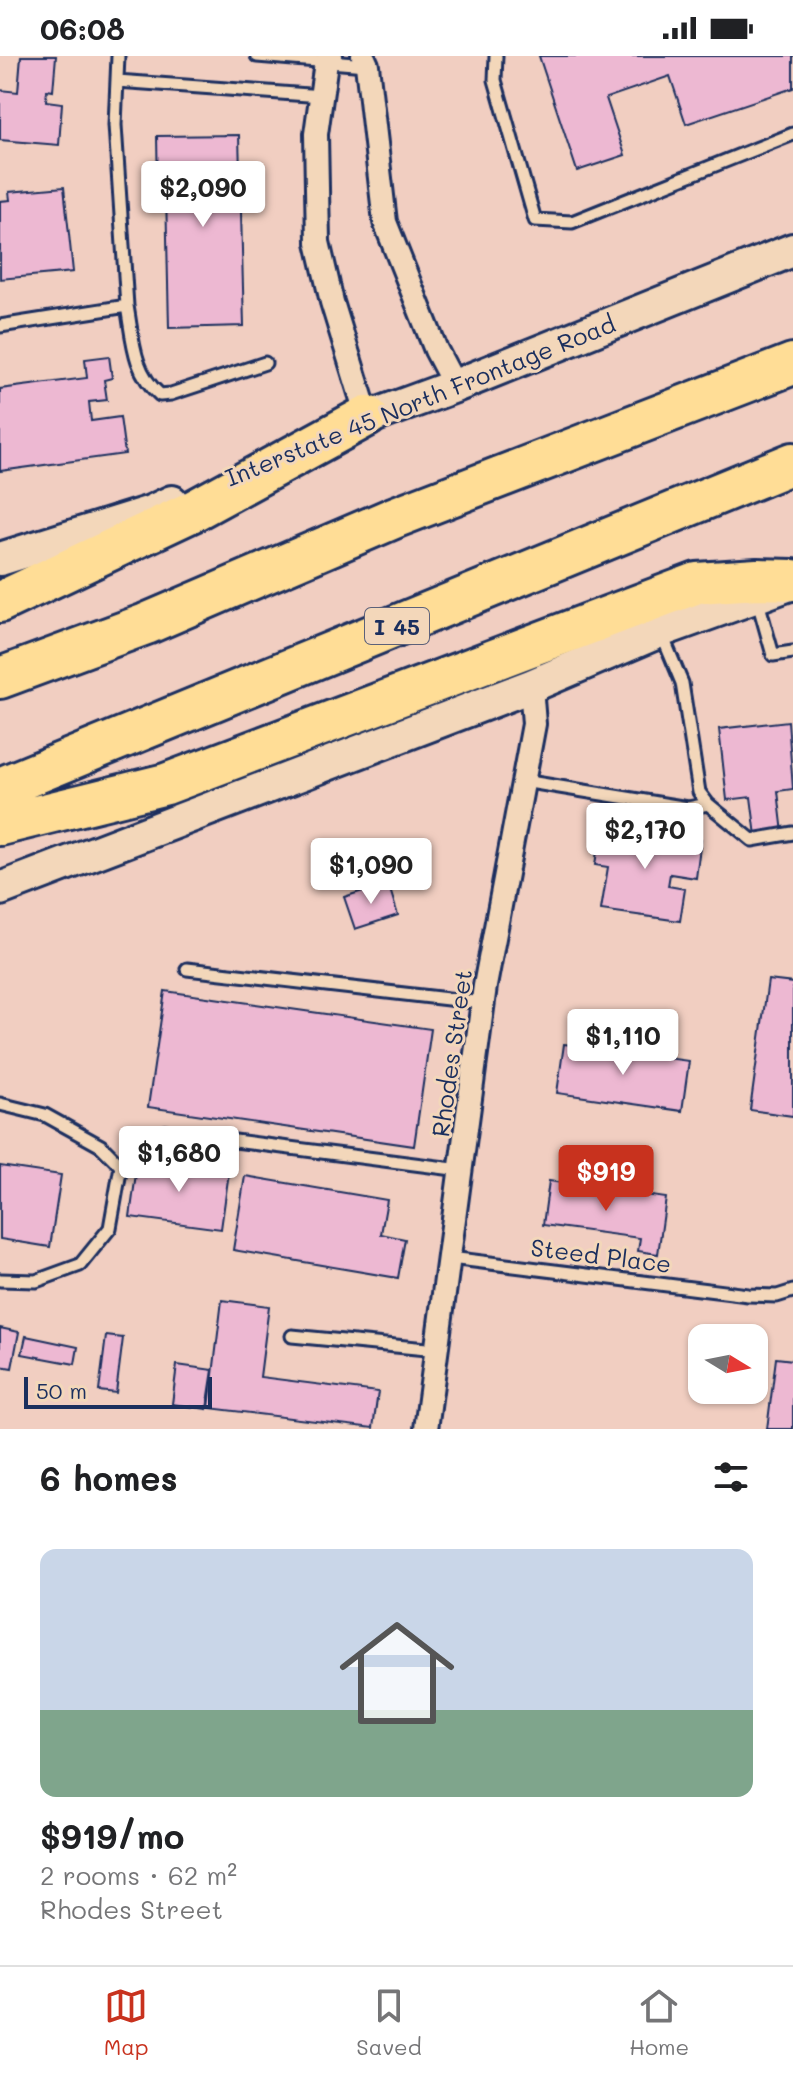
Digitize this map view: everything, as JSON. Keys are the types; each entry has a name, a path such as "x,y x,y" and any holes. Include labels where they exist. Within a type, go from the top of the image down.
{"highway":[{"path":"0,678 146,624 396,517 793,364"},
{"path":"0,602 191,512 367,416"},
{"name":"I 45","path":"0,788 793,463"},
{"path":"0,825 166,784 697,583 757,579 793,582"}],"main road":[{"name":"Interstate 45 North Frontage Road","path":"0,559 151,512 367,416 455,386 793,250"},
{"path":"0,889 793,582"}],"street":[{"path":"329,59 316,134 318,242 332,302 367,416"},
{"path":"365,61 385,222 436,350 455,386"},
{"name":"Rhodes Street","path":"426,1429 483,1003 534,724 531,686"}],"lane":[{"path":"118,56 115,125 127,306 140,373 160,395 265,363"},
{"path":"257,56 365,61"},
{"path":"496,56 495,80 535,220 572,222 793,134"},
{"path":"117,81 322,96"},
{"path":"0,326 127,306"},
{"path":"757,598 773,655 793,652"},
{"path":"660,631 682,683 699,792 708,804 752,840 793,833"},
{"path":"523,781 688,808 708,804"},
{"path":"187,969 483,1003"},
{"path":"0,1104 45,1115 101,1146 121,1166 110,1228 80,1265 36,1281 0,1280"},
{"path":"165,1132 461,1170"},
{"name":"Steed Place","path":"450,1258 748,1295 777,1296 793,1291"},
{"path":"292,1336 438,1351"}],"building":[{"path":"21,56 56,56 53,91 47,90 46,101 62,103 59,145 0,140 0,90 18,92"},
{"path":"539,56 793,56 793,88 686,124 670,76 606,98 625,155 577,171"},
{"path":"239,135 244,326 169,328 166,192 158,192 157,136"},
{"path":"64,187 73,272 0,279 0,201 10,200 9,192"},
{"path":"109,356 112,378 104,380 107,400 89,402 91,421 120,417 125,454 0,471 0,389 87,378 85,359"},
{"path":"788,721 793,789 778,791 783,833 756,836 751,797 727,800 719,729"},
{"path":"601,824 701,839 696,878 670,874 668,886 685,889 680,921 601,910 608,867 595,865"},
{"path":"388,883 398,915 355,929 344,897"},
{"path":"768,980 793,983 793,1116 750,1110"},
{"path":"165,991 431,1029 414,1146 148,1107"},
{"path":"564,1044 689,1061 682,1111 557,1093"},
{"path":"138,1159 229,1172 221,1229 130,1217"},
{"path":"0,1166 61,1175 50,1247 0,1239"},
{"path":"245,1176 387,1200 381,1234 405,1239 398,1278 233,1250"},
{"path":"549,1181 666,1198 658,1254 638,1251 640,1238 543,1225"},
{"path":"222,1300 269,1306 260,1377 378,1392 373,1428 209,1408"},
{"path":"0,1328 19,1332 12,1368 0,1366"},
{"path":"26,1336 78,1347 75,1364 22,1354"},
{"path":"106,1336 123,1338 116,1393 99,1391"},
{"path":"776,1358 793,1360 793,1429 767,1429"},
{"path":"177,1365 213,1370 207,1409 172,1404"}]}
